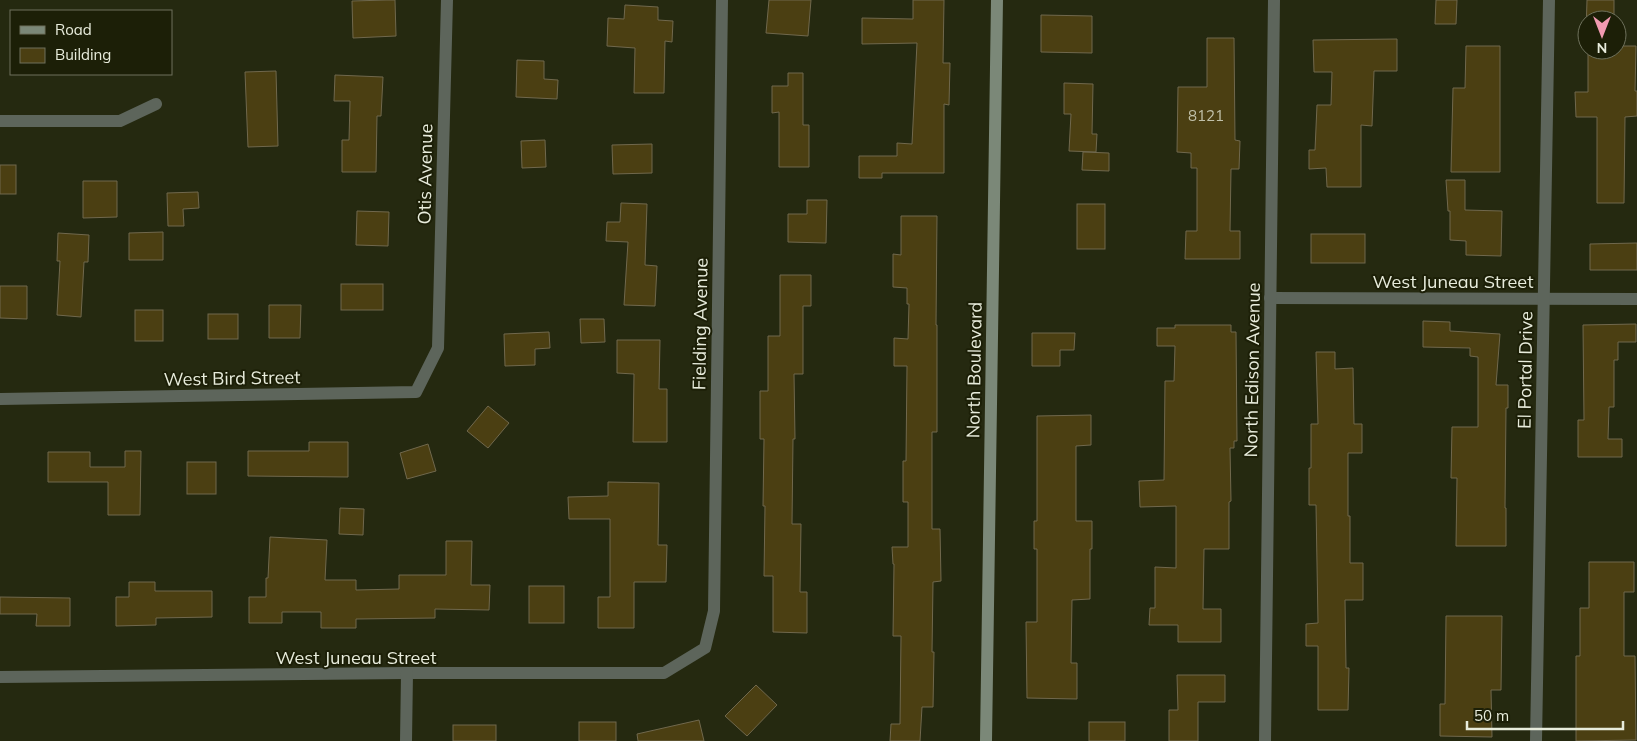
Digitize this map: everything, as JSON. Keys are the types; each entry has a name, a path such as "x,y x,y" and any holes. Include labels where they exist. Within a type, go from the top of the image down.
{"street":[{"name":"Otis Avenue","path":"438,348 447,0"},
{"name":"Fielding Avenue","path":"705,648 714,611 722,0"},
{"name":"North Boulevard","path":"986,741 997,0"},
{"name":"North Edison Avenue","path":"1265,741 1274,0"},
{"name":"El Portal Drive","path":"1536,741 1549,0"},
{"path":"0,121 120,121 156,104"},
{"name":"West Juneau Street","path":"1270,298 1637,299"},
{"name":"West Bird Street","path":"0,399 416,392 438,348"},
{"name":"West Juneau Street","path":"0,677 664,674 705,648"},
{"path":"406,741 407,674"}],"building":[{"path":"395,0 396,36 353,38 352,1"},
{"path":"769,0 811,0 808,36 766,33"},
{"path":"913,0 944,0 943,63 950,63 949,105 944,104 944,173 882,173 882,178 859,178 859,156 897,156 897,143 912,144 917,43 862,44 862,18 913,19"},
{"path":"1436,0 1457,0 1456,24 1435,24"},
{"path":"1587,0 1614,0 1614,10 1587,10"},
{"path":"625,5 658,7 658,20 673,21 672,42 665,41 664,93 634,93 635,48 607,46 608,18 624,19"},
{"path":"1041,15 1092,16 1092,53 1041,52"},
{"path":"1207,38 1234,38 1235,140 1240,141 1239,169 1231,169 1230,231 1240,231 1240,259 1185,259 1186,231 1197,231 1197,168 1191,168 1191,153 1177,152 1178,87 1207,87"},
{"path":"1397,39 1397,71 1374,71 1372,126 1361,125 1361,187 1327,187 1326,168 1309,169 1309,150 1315,150 1317,105 1331,105 1332,72 1314,72 1313,40"},
{"path":"1466,46 1500,46 1500,172 1451,172 1453,88 1465,88"},
{"path":"1627,46 1636,46 1635,91 1637,91 1637,116 1625,117 1624,203 1597,203 1597,117 1576,117 1575,92 1588,92 1588,60 1627,60"},
{"path":"517,60 544,61 544,79 558,80 557,99 516,97"},
{"path":"276,71 278,146 248,147 245,72"},
{"path":"788,73 803,73 803,125 809,125 809,167 779,167 779,112 772,113 772,86 788,86"},
{"path":"335,75 383,77 381,116 377,116 376,172 342,172 342,140 349,140 350,101 334,101"},
{"path":"1064,83 1093,84 1092,134 1097,134 1096,152 1069,151 1071,114 1064,114"},
{"path":"545,140 546,167 522,168 521,141"},
{"path":"652,144 652,173 613,174 612,145"},
{"path":"1083,152 1109,153 1109,171 1082,170"},
{"path":"0,165 16,165 16,194 0,194"},
{"path":"1446,180 1465,180 1465,210 1502,211 1501,256 1466,255 1466,241 1450,240 1450,211 1448,211"},
{"path":"83,181 117,181 117,217 83,218"},
{"path":"198,192 199,208 183,209 184,226 168,226 167,193"},
{"path":"807,200 827,200 826,243 788,242 788,214 807,214"},
{"path":"621,203 647,204 645,265 657,266 655,306 624,305 628,242 606,241 607,222 620,222"},
{"path":"1077,204 1105,204 1105,249 1077,249"},
{"path":"357,211 389,212 388,246 356,245"},
{"path":"901,216 937,216 937,432 932,432 932,529 940,529 941,581 933,582 933,707 922,707 920,741 890,741 891,724 900,724 901,636 893,636 894,564 892,547 908,547 908,502 903,502 903,461 906,461 907,366 894,366 894,338 908,339 909,304 907,304 907,288 893,287 893,254 901,255"},
{"path":"163,232 163,260 129,260 129,233"},
{"path":"58,233 89,235 88,262 84,262 81,317 57,315 60,261 57,261"},
{"path":"1311,234 1365,234 1365,263 1311,263"},
{"path":"1637,243 1637,270 1590,270 1590,244"},
{"path":"780,275 811,275 811,306 803,306 803,374 794,374 795,439 793,439 792,524 801,524 800,592 807,592 807,633 773,632 773,576 764,576 764,439 760,439 760,391 768,391 768,336 780,336"},
{"path":"341,284 383,284 383,310 341,310"},
{"path":"0,286 27,286 27,319 0,318"},
{"path":"269,305 301,305 300,338 269,338"},
{"path":"135,310 163,310 163,341 135,341"},
{"path":"208,314 238,314 238,339 208,339"},
{"path":"580,319 604,319 605,342 581,343"},
{"path":"1423,321 1450,322 1450,331 1500,334 1496,385 1508,385 1508,408 1506,408 1506,546 1456,546 1457,478 1451,478 1452,427 1478,427 1478,357 1470,356 1470,348 1423,347"},
{"path":"1636,324 1636,342 1618,342 1618,360 1614,360 1614,407 1609,407 1608,439 1622,439 1622,457 1578,457 1578,420 1584,420 1583,325"},
{"path":"1175,325 1231,325 1231,332 1236,332 1237,441 1234,441 1234,448 1230,448 1231,501 1229,502 1229,549 1204,549 1203,609 1221,609 1221,642 1178,642 1178,625 1149,625 1150,608 1155,608 1155,567 1176,568 1176,506 1140,507 1139,481 1164,480 1165,381 1174,381 1175,346 1157,346 1157,328 1175,328"},
{"path":"549,332 550,348 535,349 535,365 505,366 504,334"},
{"path":"1032,333 1075,333 1074,350 1060,350 1060,366 1032,366"},
{"path":"617,340 660,340 659,389 667,389 667,442 633,442 634,374 617,373"},
{"path":"1316,352 1335,352 1335,369 1353,368 1354,424 1362,424 1362,453 1348,453 1350,563 1363,563 1363,600 1345,600 1346,668 1349,668 1348,710 1318,710 1318,646 1306,646 1306,624 1318,623 1316,505 1309,505 1311,424 1318,424"},
{"path":"488,406 509,423 488,448 467,431"},
{"path":"1091,415 1091,445 1076,446 1076,521 1092,521 1090,599 1072,600 1071,663 1077,663 1077,699 1027,698 1026,622 1037,622 1037,549 1034,549 1034,521 1037,521 1037,416"},
{"path":"309,442 348,442 348,477 248,476 248,451 309,451"},
{"path":"428,444 436,471 407,479 400,453"},
{"path":"125,451 141,451 140,515 108,515 108,482 48,482 48,452 90,452 90,467 125,467"},
{"path":"187,462 216,462 216,494 187,494"},
{"path":"608,482 659,483 658,545 667,545 666,582 634,582 634,628 598,628 598,597 610,597 610,519 569,519 568,497 608,496"},
{"path":"340,508 364,509 363,535 339,534"},
{"path":"270,537 327,540 325,580 356,580 356,590 399,589 399,575 446,575 446,541 472,541 471,585 490,585 489,610 435,609 435,618 356,619 356,628 321,628 321,612 282,612 282,623 249,623 249,597 266,597"},
{"path":"1589,562 1634,562 1634,592 1624,592 1624,656 1635,656 1636,740 1576,741 1576,656 1580,656 1580,608 1589,608"},
{"path":"129,582 155,582 155,591 212,591 212,617 156,618 156,625 116,626 116,597 129,597"},
{"path":"529,586 564,586 564,623 529,623"},
{"path":"0,597 70,598 70,626 36,626 37,614 0,614"},
{"path":"1446,616 1502,616 1501,690 1491,690 1492,737 1440,736 1440,704 1445,704"},
{"path":"1177,675 1225,675 1225,702 1198,702 1198,741 1169,741 1169,710 1178,710"},
{"path":"756,685 777,705 747,736 725,716"},
{"path":"699,720 704,741 638,741 637,734"},
{"path":"579,722 616,722 616,741 579,741"},
{"path":"1089,722 1125,722 1125,741 1089,741"},
{"path":"453,725 496,725 496,741 453,741"}]}
